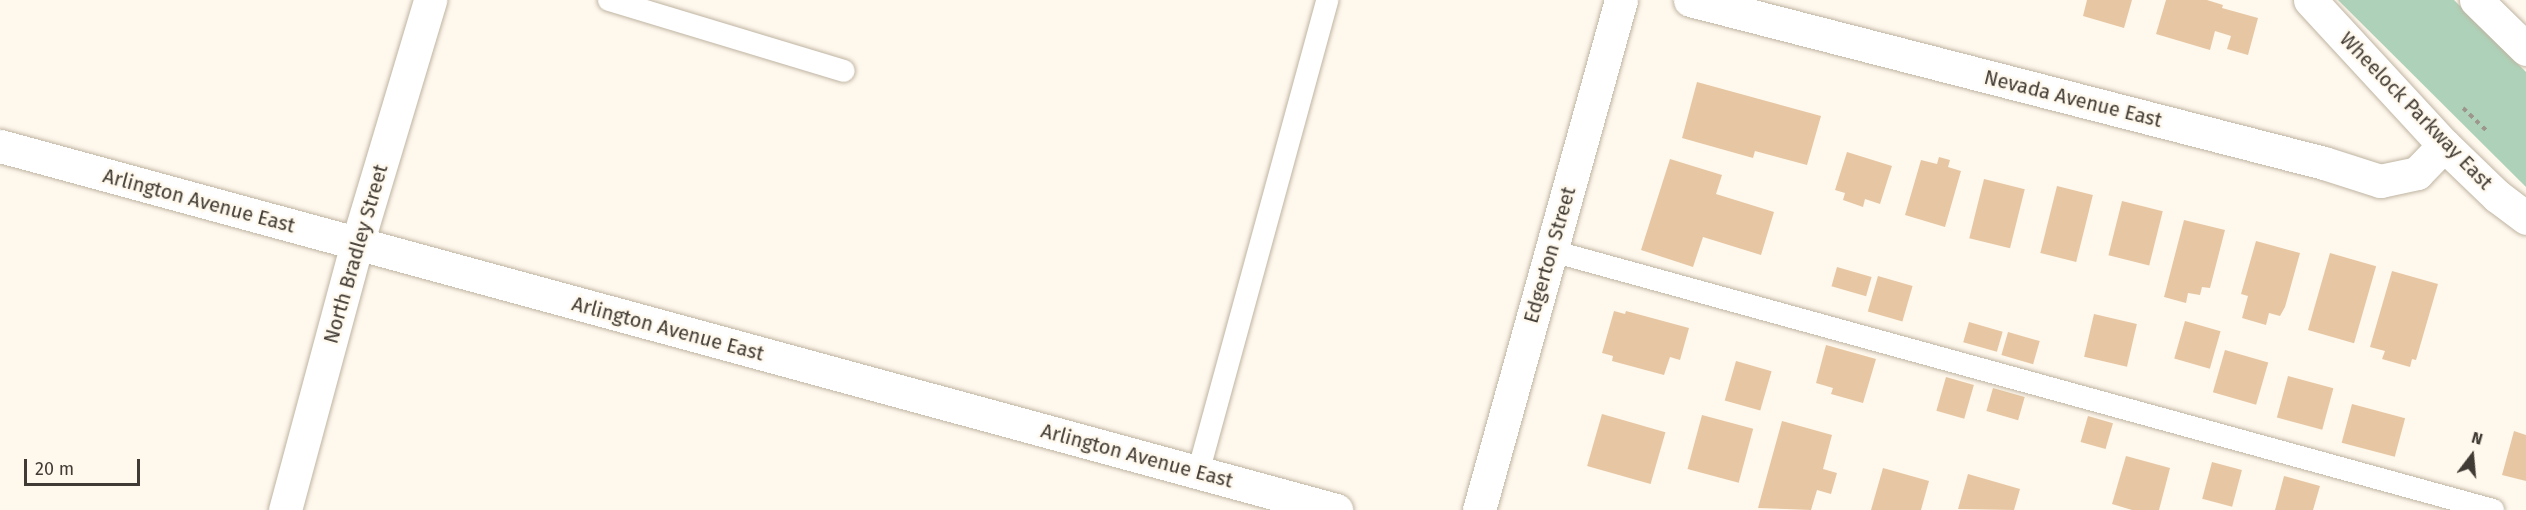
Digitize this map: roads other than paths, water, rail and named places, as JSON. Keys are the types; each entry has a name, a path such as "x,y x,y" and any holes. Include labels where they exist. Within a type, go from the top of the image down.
{"street":[{"name":"North Bradley Street","path":"285,510 357,244 430,0"},
{"name":"Edgerton Street","path":"1479,510 1621,0"},
{"name":"Nevada Avenue East","path":"1690,0 2324,163 2380,181 2417,173 2444,145"},
{"name":"Wheelock Parkway East","path":"2310,0 2444,145 2497,196 2526,218"},
{"path":"2476,0 2526,49"},
{"name":"Arlington Avenue East","path":"0,146 1336,510"}],"lane":[{"path":"609,0 844,71"},
{"path":"1198,473 1327,0"},
{"path":"1552,251 2493,510"}]}
